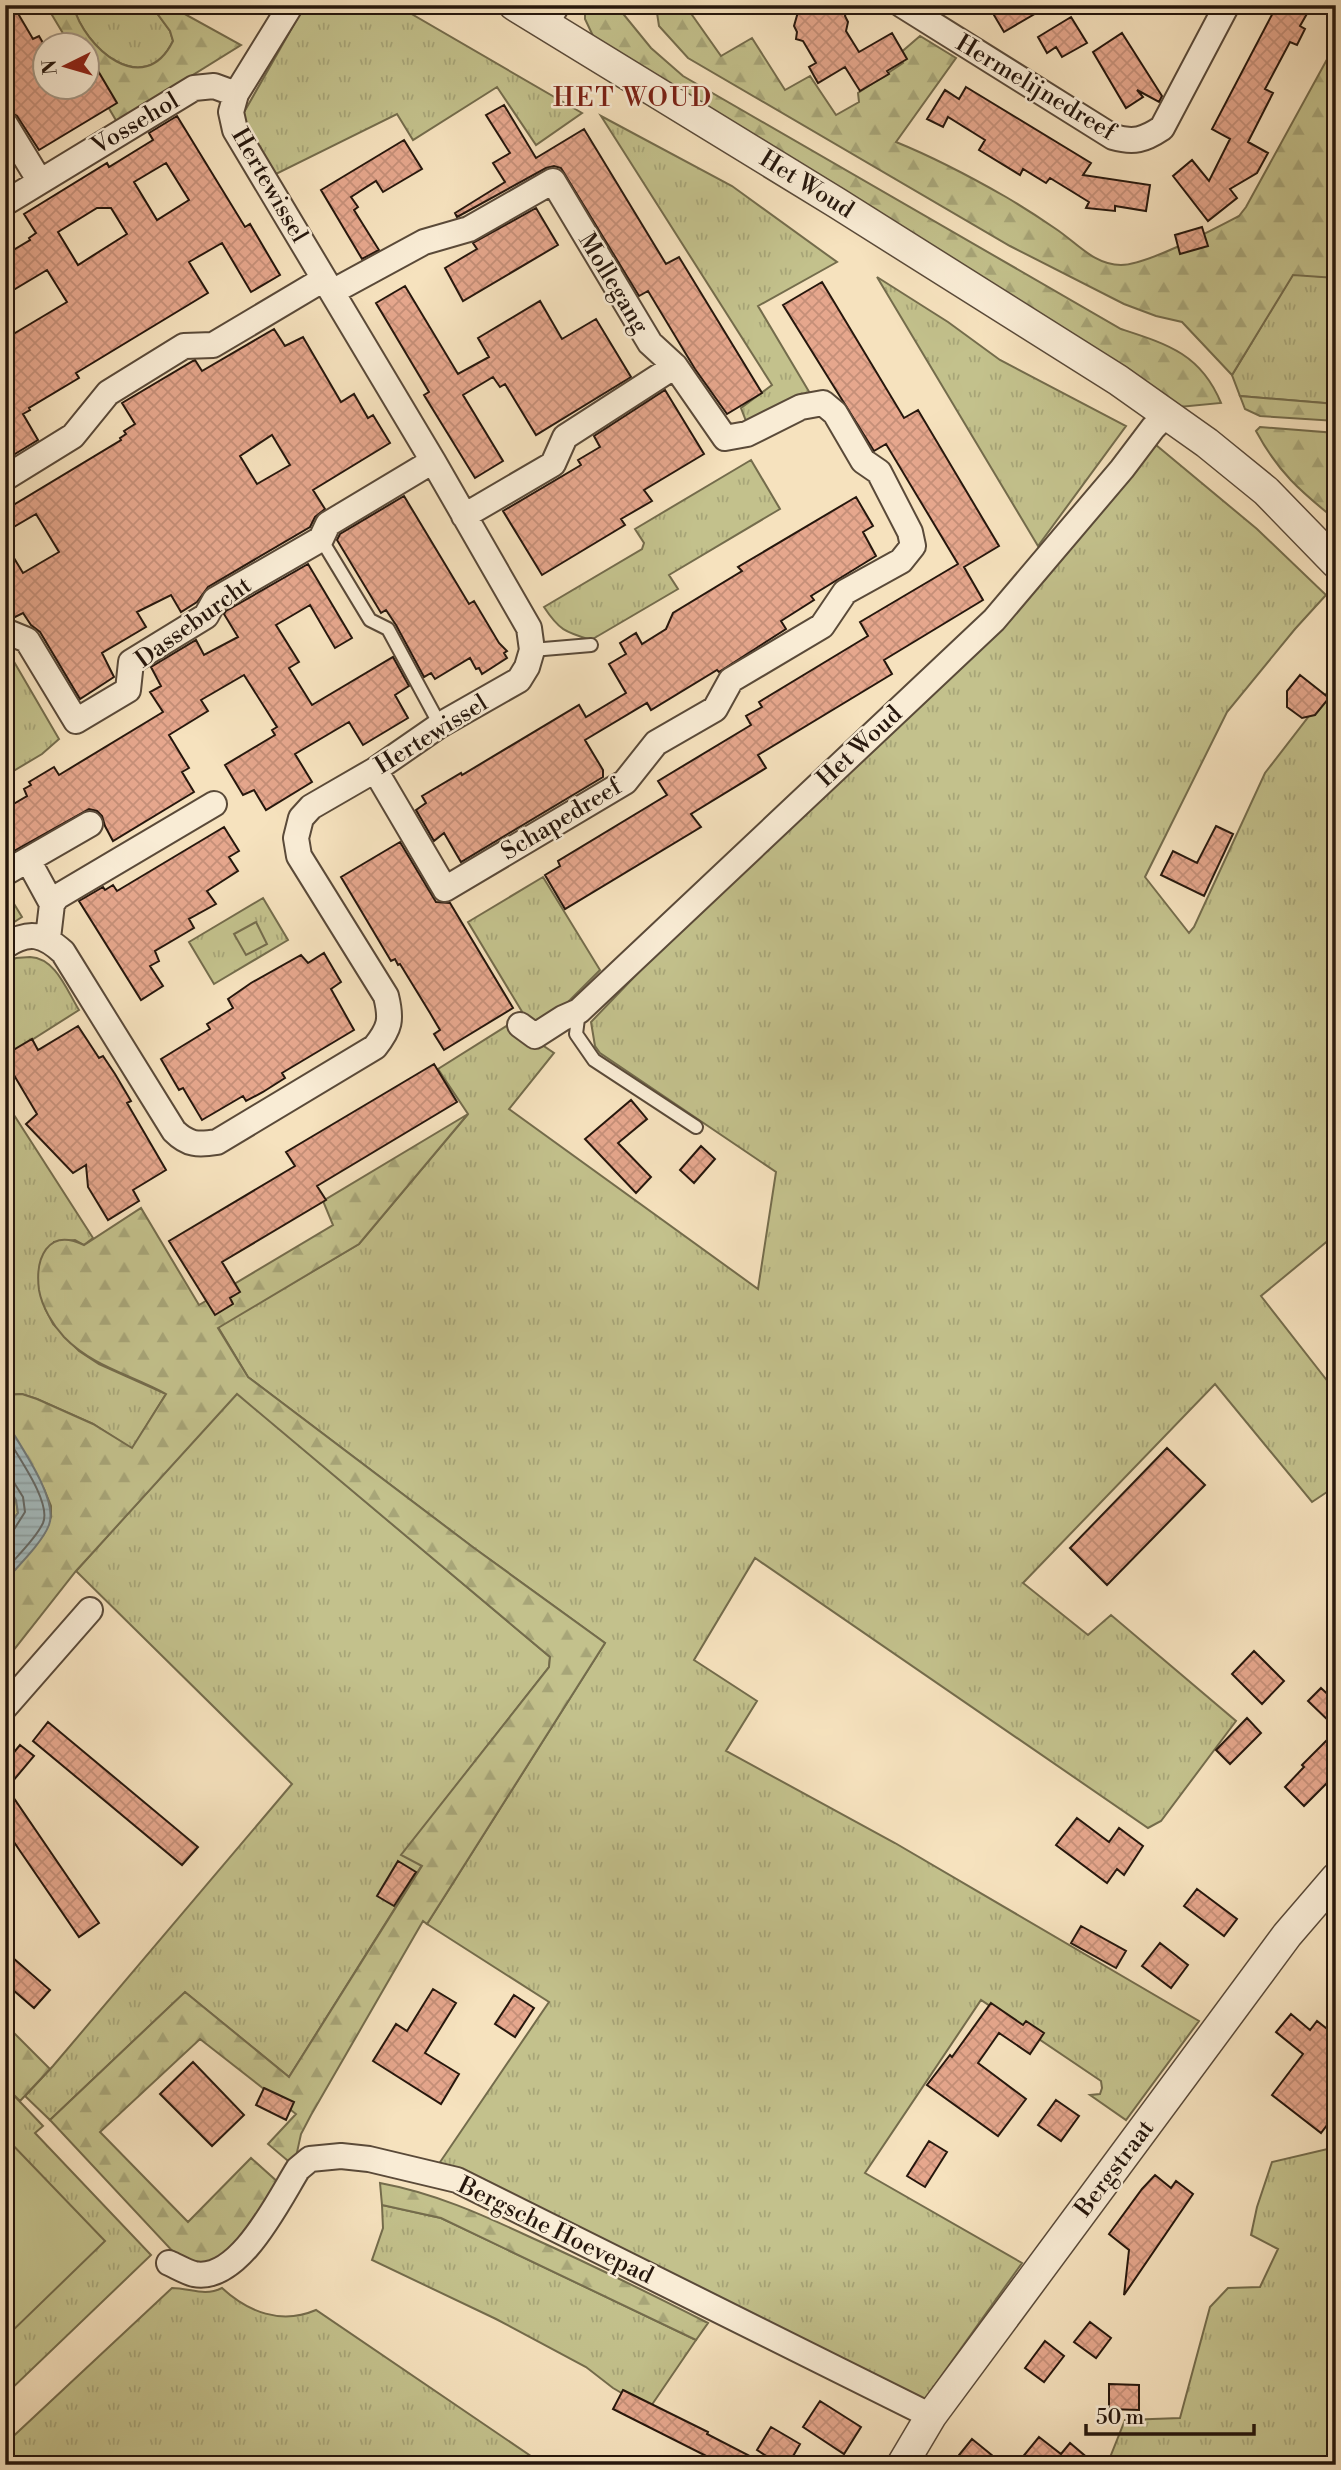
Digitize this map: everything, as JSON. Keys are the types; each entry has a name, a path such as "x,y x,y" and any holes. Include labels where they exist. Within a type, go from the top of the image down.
{"street":[{"name":"Hertewissel","path":"47,938 63,952 174,1131 184,1142 200,1145 217,1142 374,1047 386,1033 391,1015 386,996 299,856 297,845 301,818 311,807 519,680 527,667 532,649 529,628 433,461 235,130 231,112 236,94 292,5"},
{"name":"Het Woud","path":"514,5 551,15 837,203 1118,380 1207,443 1266,491 1334,557"},
{"name":"Hermelijnedreef","path":"902,5 1113,137 1128,141 1144,140 1162,128 1227,5"},
{"name":"Vossehol","path":"5,203 194,88 215,86 236,94"},
{"path":"5,124 39,180"},
{"name":"Mollegang","path":"328,286 424,242 469,229 553,181 650,343 676,366"},
{"path":"5,478 73,436 108,393 184,346 213,345 328,286"},
{"path":"464,516 553,464 565,437 676,366"},
{"name":"Schapedreef","path":"375,770 445,889 625,782 656,743 715,709 731,680 822,626 845,592 901,561 913,546 910,532 879,472 863,461 835,413 823,403 801,407 747,434 725,439 676,366"},
{"name":"Het Woud","path":"520,1025 535,1036 579,1011 995,620 1167,414"},
{"name":"Dasseburcht","path":"5,631 27,640 76,721 128,690 131,662 205,616 215,600 321,539 328,524 433,461"},
{"path":"5,946 29,935 47,938 52,904 57,897 214,804"},
{"path":"5,873 90,824"},
{"path":"27,860 52,904"},
{"path":"5,1707 90,1610"},
{"name":"Bergstraat","path":"902,2465 931,2416 1287,1935 1336,1878"},
{"name":"Bergsche Hoevepad","path":"169,2263 195,2274 224,2269 245,2252 299,2168 310,2159 341,2156 369,2159 457,2180 931,2416"}],"lane":[{"path":"321,539 370,620 388,629 440,726"},
{"path":"532,649 592,645"},
{"path":"579,1011 576,1034 594,1060 696,1126"}],"green space":[{"path":"46,5 73,5 86,32 62,32"},
{"path":"73,5 151,5 170,31 173,41 161,58 147,66 132,67 116,61 102,51 102,32 86,32"},
{"path":"151,5 183,5 181,12 241,45 117,122 102,97 102,51 116,61 132,67 147,66 161,58 173,41 170,31"},
{"path":"305,5 396,5 582,113 536,145 497,87 413,140 397,114 268,178 239,121"},
{"path":"585,5 616,5 651,48 683,76 1121,329 1181,353 1203,373 1221,403 1179,407 594,38 585,19"},
{"path":"669,5 685,5 721,56 752,38 785,90 810,76 836,115 859,102 858,93 903,63 898,55 920,36 956,58 896,142 1006,197 1094,257 1121,265 1163,253 1239,216 1336,43 1336,278 1293,275 1232,375 1182,322 1124,304 1010,246 688,58 659,26 657,13"},
{"path":"601,116 732,186 837,262 758,306 811,395 746,421 741,408 772,385"},
{"path":"1293,274 1336,278 1336,404 1240,396 1232,375"},
{"path":"877,277 948,322 1000,360 1126,426 1038,546"},
{"path":"1240,396 1336,404 1336,421 1260,416 1245,409"},
{"path":"1260,427 1336,433 1336,520 1281,470 1256,431"},
{"path":"1150,440 1257,529 1326,595 1227,712 1145,877 1189,933 1265,773 1333,685 1336,689 1336,1234 1261,1296 1336,1392 1336,1486 1312,1502 1215,1384 1023,1583 1088,1635 1111,1615 1236,1721 1161,1821 1148,1828 755,1558 694,1660 757,1701 726,1751 895,1843 1199,2021 1126,2120 1090,2095 1100,2094 1101,2081 981,2000 865,2173 1022,2263 922,2403 434,2171 549,2002 427,1924 605,1643 248,1377 218,1327 359,1244 468,1114 438,1069 524,1015 468,922 543,877 600,970 532,1038 554,1053 509,1109 758,1289 776,1172 600,1053 595,1046 591,1022"},
{"path":"751,460 780,509 669,575 678,589 591,640 569,632 554,621 544,607 642,549 644,543 635,529"},
{"path":"6,648 59,739 42,754 5,776"},
{"path":"8,894 22,917 5,928 5,895"},
{"path":"263,898 288,940 214,984 189,942"},
{"path":"256,922 267,944 246,955 234,934"},
{"path":"30,957 47,963 54,969 79,1010 5,1057 5,965 16,958"},
{"path":"5,1101 93,1238 84,1245 75,1240 54,1242 45,1308 53,1324 79,1351 99,1364 166,1394 132,1449 93,1424 37,1399 22,1394 5,1395"},
{"path":"468,1114 359,1244 218,1328 248,1377 605,1643 427,1924 423,1921 311,2115 301,2134 294,2166 268,2144 296,2114 200,2039 100,2132 188,2222 251,2158 280,2184 254,2221 231,2247 206,2263 193,2263 177,2256 50,2120 185,1992 289,2077 422,1866 401,1855 549,1667 550,1657 237,1394 76,1571 5,1661 5,1581 44,1534 51,1517 51,1506 5,1420 5,1395 22,1394 37,1399 93,1424 132,1448 166,1394 87,1356 60,1332 45,1309 39,1290 39,1267 46,1249 52,1243 71,1240 84,1245 141,1208 199,1305 333,1225 323,1201"},
{"path":"237,1393 550,1657 549,1667 402,1855 422,1865 289,2077 185,1992 50,2120 25,2096 292,1784 76,1571"},
{"path":"5,1481 16,1500 18,1513 5,1530"},
{"path":"5,2024 50,2069 20,2101 5,2086"},
{"path":"5,2086 43,2126 35,2133 151,2255 5,2395"},
{"path":"5,2137 105,2241 5,2338"},
{"path":"1336,2147 1336,2465 1107,2465 1125,2420 1180,2418 1210,2307 1228,2288 1260,2287 1278,2249 1251,2235 1272,2162"},
{"path":"380,2183 419,2192 475,2212 708,2323 696,2340 441,2218 382,2205"},
{"path":"382,2205 441,2218 696,2340 649,2409 613,2388 586,2367 496,2319 372,2260 383,2228"},
{"path":"172,2288 203,2292 222,2288 243,2304 278,2316 316,2310 544,2465 5,2465 5,2444"}],"water":[{"path":"5,1420 36,1472 51,1514 49,1525 41,1539 5,1581 5,1530 18,1513 16,1500 5,1481"}],"building":[{"path":"5,5 13,5 32,37 32,102 102,102 102,78 117,103 39,150 17,116 5,109 5,57 10,53 5,45"},
{"path":"800,5 838,5 847,9 846,31 859,52 892,33 907,59 887,71 889,74 860,91 845,67 818,83 809,67 816,63 803,41 796,39 794,26"},
{"path":"988,5 1050,5 1004,32"},
{"path":"1277,5 1312,5 1300,26 1305,29 1297,45 1290,42 1265,89 1273,93 1248,142 1268,153 1257,173 1230,189 1237,198 1208,221 1173,176 1192,160 1209,181 1230,139 1212,129"},
{"path":"1071,17 1087,43 1062,57 1056,47 1047,53 1038,37"},
{"path":"1122,33 1162,96 1159,102 1137,90 1143,97 1126,108 1093,52"},
{"path":"966,87 1091,163 1083,175 1150,185 1146,211 1115,206 1115,211 1086,208 1089,202 1050,178 1046,183 1023,169 1020,175 979,150 985,140 948,117 943,127 927,119 945,90 959,99"},
{"path":"504,105 536,158 584,129 666,264 679,257 762,393 727,414 695,369 648,291 639,296 561,168 546,168 457,217 455,213 505,182 493,163 510,153 486,115"},
{"path":"177,116 245,227 250,224 280,275 251,292 222,243 189,262 208,293 76,373 79,378 29,408 30,410 23,414 38,440 5,460 5,339 67,302 47,270 5,295 5,255 30,240 36,233 24,214 107,163 109,167 153,140 149,133","holes":["166,163 189,200 157,220 134,182","97,208 111,208 127,234 78,265 58,232"]},
{"path":"404,140 422,169 383,192 376,181 351,197 358,207 354,210 379,250 362,259 321,190"},
{"path":"536,208 558,245 463,301 445,268 477,249 473,243"},
{"path":"1202,227 1208,246 1180,254 1175,235"},
{"path":"822,282 904,418 918,410 999,546 964,567 983,600 884,660 892,674 758,755 766,768 691,814 701,827 565,909 545,875 560,866 558,861 667,795 658,781 751,725 746,716 762,707 759,702 868,636 860,622 958,564 886,444 874,451 783,305"},
{"path":"405,286 458,374 489,357 478,338 540,301 562,339 596,319 631,377 536,435 505,384 500,387 493,377 463,395 503,461 475,478 424,395 429,392 376,303"},
{"path":"274,329 285,346 303,337 341,402 354,394 368,418 373,415 390,443 313,490 325,509 315,517 310,527 208,587 197,602 181,612 171,595 137,612 146,627 102,653 114,677 80,699 40,632 23,613 13,618 5,608 5,543 23,573 59,552 36,514 5,532 5,510 121,440 126,434 124,431 135,424 122,403 195,360 202,371","holes":["272,435 290,465 257,484 240,456"]},
{"path":"665,390 704,454 644,490 652,501 621,519 625,525 542,575 503,511 581,465 578,460 600,447 594,436"},
{"path":"404,496 469,604 474,601 499,643 507,651 504,653 507,658 482,674 470,658 435,679 431,673 424,677 396,625 386,610 381,613 337,540 340,534"},
{"path":"856,497 873,526 863,532 876,556 811,596 814,600 781,621 786,629 719,672 717,670 651,710 647,703 585,740 603,770 603,777 461,862 444,833 434,841 416,810 426,803 422,796 579,705 586,717 626,693 609,664 626,654 620,643 636,633 642,644 666,629 673,613 742,571 738,567"},
{"path":"308,564 352,638 335,648 310,605 276,625 299,662 289,668 312,705 393,657 409,686 395,695 408,718 363,745 349,722 295,754 312,782 266,810 254,790 243,795 225,765 275,735 272,730 277,727 244,675 201,700 208,711 169,735 189,768 182,772 194,792 113,841 102,816 89,809 5,856 5,809 27,796 24,789 31,785 29,782 54,767 59,775 163,712 150,692 161,686 151,667 196,640 204,655 238,637 224,614 226,611"},
{"path":"1300,675 1329,698 1315,715 1302,718 1287,707 1287,691"},
{"path":"1216,826 1233,834 1204,896 1161,875 1173,851 1197,863"},
{"path":"224,827 239,851 229,857 238,871 207,891 216,904 189,919 194,928 155,951 159,961 150,966 163,986 141,1000 79,901 103,887 105,890 113,885 117,891"},
{"path":"400,842 436,902 450,903 513,1008 444,1050 434,1034 440,1030 430,1013 400,964 398,965 395,959 391,961 341,877"},
{"path":"324,953 341,982 331,989 354,1030 282,1073 285,1078 263,1092 246,1101 243,1096 202,1120 183,1088 179,1090 161,1059 210,1029 207,1024 233,1008 228,999 251,983 301,955 308,963"},
{"path":"78,1026 99,1058 103,1056 115,1074 131,1101 127,1103 166,1170 133,1190 139,1201 108,1220 88,1187 86,1165 73,1173 26,1124 37,1114 5,1060 5,1055 32,1039 38,1050"},
{"path":"434,1064 457,1102 317,1186 326,1200 222,1262 240,1292 230,1298 233,1304 215,1315 169,1241 295,1166 286,1152"},
{"path":"631,1100 647,1119 618,1143 651,1177 636,1193 585,1139"},
{"path":"701,1146 715,1159 694,1183 680,1170"},
{"path":"1167,1448 1205,1485 1107,1585 1070,1548"},
{"path":"1254,1651 1284,1681 1262,1704 1232,1674"},
{"path":"1321,1688 1336,1702 1336,1728 1308,1701"},
{"path":"1247,1718 1261,1733 1230,1764 1216,1750"},
{"path":"48,1722 198,1847 182,1865 33,1741"},
{"path":"1336,1731 1336,1774 1304,1806 1285,1787 1304,1767 1302,1765"},
{"path":"20,1745 34,1756 7,1788 99,1923 79,1937 5,1829 5,1763"},
{"path":"1077,1818 1109,1842 1119,1828 1143,1846 1124,1875 1117,1869 1107,1883 1056,1845"},
{"path":"398,1861 416,1872 394,1906 377,1896"},
{"path":"1197,1889 1237,1919 1224,1936 1184,1906"},
{"path":"1081,1926 1126,1951 1116,1968 1071,1943"},
{"path":"1160,1943 1188,1965 1171,1988 1142,1966"},
{"path":"5,1951 50,1990 34,2008 5,1983"},
{"path":"433,1989 456,2003 425,2053 459,2074 441,2104 373,2061 396,2024 407,2031"},
{"path":"514,1995 534,2008 515,2037 495,2024"},
{"path":"991,2003 1023,2025 1026,2021 1044,2033 1030,2054 999,2033 978,2063 1026,2099 998,2136 927,2085 950,2055 952,2057"},
{"path":"1291,2014 1310,2030 1317,2021 1336,2036 1336,2113 1321,2133 1272,2095 1303,2054 1276,2032"},
{"path":"193,2062 244,2115 212,2146 160,2094"},
{"path":"264,2088 294,2102 286,2120 256,2105"},
{"path":"1056,2100 1079,2116 1061,2141 1038,2125"},
{"path":"929,2141 947,2152 925,2187 907,2176"},
{"path":"1155,2175 1171,2188 1176,2181 1193,2194 1124,2295 1129,2250 1109,2234"},
{"path":"1090,2322 1111,2338 1096,2358 1074,2342"},
{"path":"1045,2341 1064,2356 1044,2382 1025,2368"},
{"path":"1109,2384 1139,2385 1139,2410 1109,2409"},
{"path":"623,2390 767,2465 724,2465 613,2409"},
{"path":"820,2401 861,2427 844,2454 803,2427"},
{"path":"771,2427 800,2444 788,2465 780,2465 757,2450"},
{"path":"1039,2437 1061,2454 1070,2443 1096,2465 1016,2465"},
{"path":"972,2439 1004,2465 951,2465"}],"district":[{"name":"HET WOUD","path":"633,97"}]}
